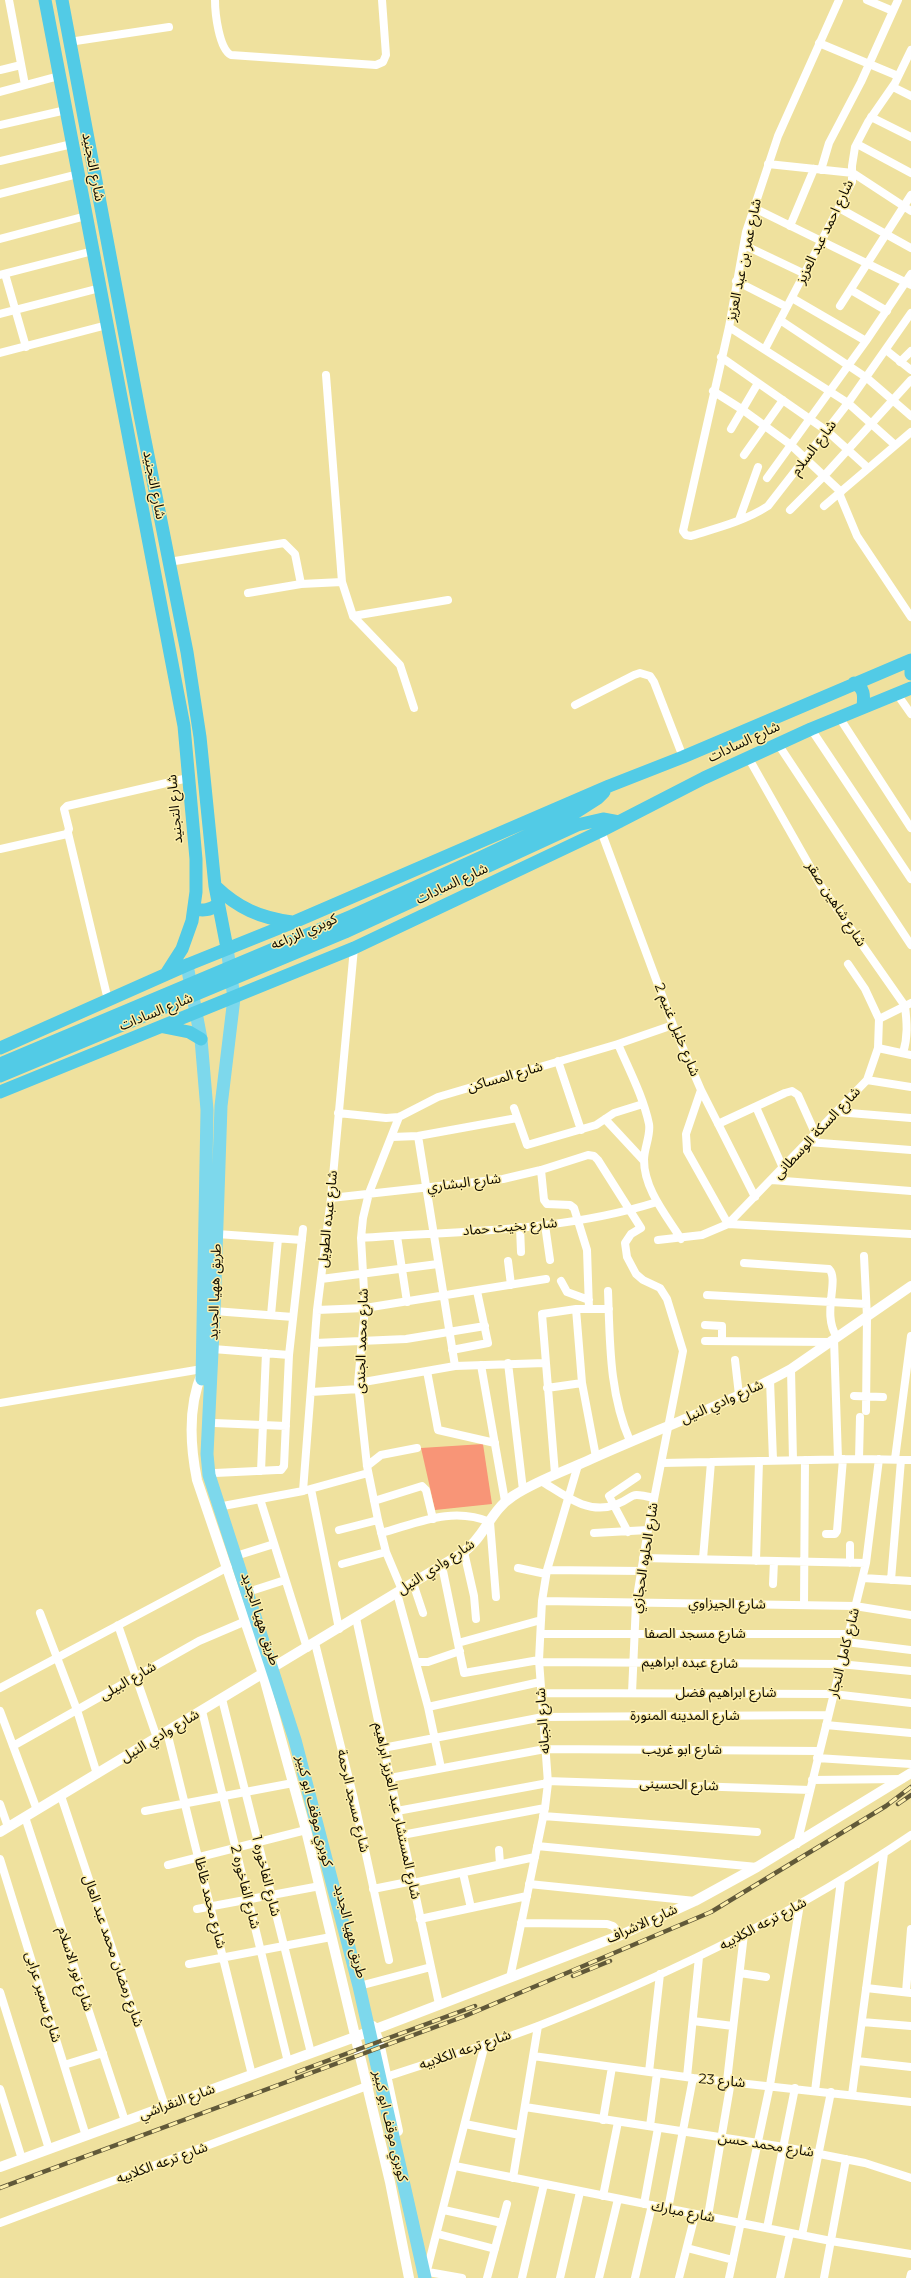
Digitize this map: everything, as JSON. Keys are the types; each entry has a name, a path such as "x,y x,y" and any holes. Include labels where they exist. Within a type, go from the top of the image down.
{"highway":[{"name":"شارع التجنيد","path":"45,0 180,698 196,859 196,892 192,921 182,949 166,974"},
{"name":"شارع التجنيد","path":"62,0 169,562 198,723 215,886 227,948"},
{"path":"158,584 172,580"},
{"name":"شارع السادات","path":"0,1048 187,965 294,922 609,786 683,757 911,660"},
{"path":"911,663 911,674"},
{"path":"854,683 860,686 864,691 863,707"},
{"name":"شارع السادات","path":"0,1092 354,948 601,831 748,757 839,717 911,688"},
{"name":"كوبري الزراعه","path":"0,1064 352,916 482,857 585,807 598,798 609,786"},
{"name":"كوبري الزراعه","path":"0,1076 345,932 581,824 603,819 619,822"},
{"path":"215,886 243,909 258,916 294,922"},
{"path":"194,909 202,911 211,910 218,905"},
{"path":"162,1026 189,1032 201,1039"}],"main road":[{"name":"طريق ههيا الجديد","path":"205,1371 213,1349 218,1234 220,1106 234,998 227,948"},
{"name":"طريق ههيا الجديد","path":"187,965 201,1039 207,1110 205,1371"},
{"name":"كوبري موقف ابو كبير","path":"205,1371 208,1419 206,1454 209,1476 295,1740 359,1986 427,2276"},
{"name":"كوبري موقف ابو كبير","path":"208,1419 199,1455 202,1477 288,1742 351,1988 416,2278"}],"street":[{"path":"9,0 25,85"},
{"path":"215,0 215,12 223,46 231,55 376,65 383,62 386,55 382,0"},
{"name":"شارع عمر بن عبد العزيز","path":"683,531 713,391 729,327 736,281 754,208 768,164 819,43 839,0"},
{"path":"867,0 893,11"},
{"path":"790,226 818,170 829,143 869,64 898,0"},
{"path":"69,42 169,27"},
{"path":"819,43 898,76"},
{"name":"شارع احمد عبد العزيز","path":"765,349 852,182 852,166 857,144 871,117 893,87 911,51"},
{"path":"0,70 21,65"},
{"path":"0,92 59,76"},
{"path":"893,87 911,96"},
{"path":"0,125 66,110"},
{"path":"871,117 911,137"},
{"path":"0,161 72,144"},
{"path":"857,144 911,173"},
{"path":"768,164 853,173 908,208"},
{"path":"0,194 78,174"},
{"path":"840,306 887,234 908,208 911,195"},
{"path":"754,208 908,284"},
{"path":"839,208 911,248"},
{"path":"0,239 86,216"},
{"path":"744,245 805,274"},
{"path":"26,347 16,310 3,274 93,251"},
{"path":"767,478 908,284 911,274"},
{"path":"736,281 787,307"},
{"path":"0,314 100,288"},
{"path":"851,290 887,311"},
{"path":"792,298 866,341"},
{"name":"شارع السلام","path":"683,531 686,535 691,536 755,515 768,506 806,459 867,378 911,313"},
{"path":"780,320 867,378 911,416"},
{"path":"0,353 107,326"},
{"path":"729,327 848,403 895,445"},
{"path":"886,350 911,370"},
{"path":"900,362 911,351"},
{"path":"721,356 827,431 868,468"},
{"path":"326,375 342,582 353,616 400,665 414,708"},
{"path":"790,510 824,476 911,380"},
{"path":"732,429 758,383"},
{"path":"713,391 765,425 791,445 840,493 857,536 911,616"},
{"path":"744,455 783,400"},
{"path":"824,506 911,432"},
{"path":"739,520 758,467"},
{"path":"169,562 284,543 295,554 302,584"},
{"path":"248,593 302,584 342,582"},
{"path":"353,616 448,600"},
{"path":"574,705 640,673 650,676 654,682 683,757"},
{"path":"897,694 911,714"},
{"path":"839,717 911,828"},
{"path":"811,729 911,879"},
{"path":"778,744 911,945"},
{"name":"شارع شاهين صقر","path":"748,757 821,886 908,1005 906,1041 907,1054"},
{"path":"108,1000 68,833 64,809 67,806 188,778"},
{"name":"شارع خليل غنيم 2","path":"601,831 673,1025 701,1090 686,1134 687,1151 728,1224"},
{"path":"0,849 68,833"},
{"name":"شارع عبده الطويل","path":"339,1629 307,1490 311,1392 317,1310 331,1198 354,948"},
{"name":"شارع السكة الوسطانى","path":"658,1240 681,1239 702,1235 728,1224 867,1080 878,1048 879,1019 865,989 848,964"},
{"path":"879,1019 908,1005"},
{"name":"شارع المساكن","path":"338,1113 386,1118 399,1117 438,1097 618,1044 673,1025"},
{"path":"618,1044 643,1104 649,1127 644,1161 647,1177 657,1202 681,1239"},
{"path":"878,1048 907,1054"},
{"path":"558,1061 581,1130"},
{"path":"867,1080 911,1087"},
{"path":"701,1090 755,1197"},
{"path":"718,1124 788,1091 795,1093 816,1134"},
{"path":"514,1108 527,1145 596,1125 614,1113 643,1104"},
{"path":"756,1107 783,1168"},
{"path":"837,1112 911,1118"},
{"name":"شارع محمد الجندى","path":"399,1117 369,1194 363,1218 361,1238 365,1308 358,1386 368,1469 378,1520 386,1552 400,1591 441,1768"},
{"path":"392,1137 418,1136 517,1118"},
{"path":"605,1119 644,1161"},
{"path":"418,1136 432,1233 455,1366"},
{"path":"808,1142 911,1150"},
{"name":"شارع البشاري","path":"331,1198 503,1179 541,1170 588,1155 594,1156 631,1210"},
{"path":"541,1170 544,1200 551,1205 572,1205 578,1220 588,1260 590,1309"},
{"path":"772,1180 911,1191"},
{"name":"شارع بخيت حماد","path":"361,1238 545,1225 631,1210 657,1202"},
{"name":"شارع الحلوه الحجازي","path":"631,1210 641,1228 631,1234 625,1243 627,1257 640,1277 656,1284 663,1292 683,1351 648,1530 636,1603 632,1693"},
{"path":"728,1224 911,1234"},
{"path":"545,1225 550,1260"},
{"path":"520,1227 521,1252"},
{"path":"215,1473 281,1470 284,1466 289,1355 303,1229"},
{"path":"218,1234 302,1240"},
{"path":"397,1236 408,1302"},
{"path":"271,1316 278,1238"},
{"path":"860,1459 863,1414 866,1397 867,1317 864,1256"},
{"path":"508,1261 511,1285"},
{"path":"744,1263 829,1270 833,1276 830,1324 834,1339 841,1459 837,1531 835,1534 826,1534"},
{"path":"321,1279 438,1264"},
{"path":"317,1310 365,1308 546,1279"},
{"path":"561,1281 567,1292 589,1300"},
{"name":"شارع وادي النيل","path":"4,1830 202,1712 464,1552 478,1540 505,1501 523,1490 555,1474 630,1441 739,1396 791,1369 911,1286"},
{"path":"452,1350 488,1343 477,1291"},
{"path":"608,1291 610,1349 616,1398 630,1441"},
{"path":"708,1295 866,1304"},
{"path":"555,1474 542,1314 576,1309 609,1309"},
{"path":"576,1309 582,1383 596,1457"},
{"path":"214,1311 293,1317"},
{"path":"705,1325 722,1326 722,1341"},
{"path":"315,1342 362,1342 449,1333 485,1326"},
{"path":"891,1580 898,1459 911,1336"},
{"path":"705,1341 834,1339"},
{"path":"213,1349 289,1355"},
{"path":"261,1471 266,1353"},
{"path":"735,1360 739,1396"},
{"path":"311,1392 358,1386 455,1366 508,1363 545,1363"},
{"path":"508,1363 523,1490"},
{"path":"481,1365 505,1501"},
{"path":"791,1369 793,1460"},
{"path":"0,1403 205,1371"},
{"name":"طريق ههيا الجديد","path":"205,1371 193,1401 193,1459 197,1480 228,1567 263,1674 306,1830 367,2086 409,2278"},
{"path":"427,1371 438,1430 495,1443"},
{"path":"770,1380 773,1460"},
{"path":"547,1388 582,1383"},
{"path":"854,1396 884,1398"},
{"path":"208,1419 286,1426"},
{"name":"طريق ههيا الجديد","path":"208,1419 213,1445 215,1473 223,1506 276,1666 308,1772 363,1985 386,2077 427,2276"},
{"path":"223,1506 307,1490 368,1469 373,1459 381,1455 417,1448"},
{"path":"662,1463 841,1459 911,1460"},
{"name":"شارع كامل النجار","path":"797,1844 840,1664 863,1578 879,1459"},
{"path":"804,1606 805,1460"},
{"path":"756,1561 759,1461"},
{"path":"703,1559 711,1462"},
{"name":"شارع الجبانه","path":"510,1978 544,1812 548,1782 539,1661 542,1601 547,1572 578,1465"},
{"path":"628,1532 609,1496 637,1477"},
{"path":"541,1481 580,1504 593,1508 614,1506 633,1494 654,1498"},
{"path":"374,1501 422,1486 426,1490 433,1519"},
{"name":"شارع مسجد الرحمة","path":"260,1499 285,1580 311,1645 373,1889 389,1960"},
{"path":"381,1533 450,1514 464,1514 490,1522 496,1597"},
{"path":"339,1530 378,1520"},
{"path":"594,1533 648,1530"},
{"path":"239,1555 274,1544"},
{"path":"850,1545 850,1563"},
{"path":"342,1564 386,1552"},
{"path":"464,1552 474,1596 476,1619"},
{"path":"643,1558 866,1563"},
{"path":"773,1584 774,1561"},
{"path":"417,1662 428,1662 460,1651 442,1566"},
{"path":"0,1688 228,1567"},
{"path":"518,1568 547,1572 641,1571"},
{"path":"863,1578 911,1581"},
{"path":"251,1591 285,1580"},
{"path":"413,1584 423,1613"},
{"name":"شارع الجيزاوي","path":"542,1601 855,1606 911,1615"},
{"path":"40,1613 77,1710 97,1774"},
{"name":"شارع المستشار عبد العزيز ابراهيم","path":"356,1618 439,2004"},
{"path":"458,1643 541,1620"},
{"name":"شارع البيلى","path":"13,1746 199,1641 246,1621"},
{"path":"118,1625 157,1738"},
{"name":"شارع مسجد الصفا","path":"541,1634 635,1634 847,1638 911,1650"},
{"name":"شارع عبده ابراهيم","path":"460,1651 464,1673 539,1661 840,1664 911,1671"},
{"path":"428,1707 540,1682"},
{"name":"شارع ابراهيم فضل","path":"541,1693 833,1694 911,1703"},
{"name":"شارع الفاخوره 1","path":"222,1699 311,2054"},
{"path":"0,1712 37,1810"},
{"name":"شارع الفاخوره 2","path":"202,1712 288,2062"},
{"name":"شارع المدينه المنورة","path":"383,1748 543,1717 828,1716"},
{"path":"826,1725 911,1733"},
{"name":"شارع محمد ظاظا","path":"167,1732 252,2075"},
{"name":"شارع ابو غريب","path":"390,1778 545,1749 818,1755 911,1764"},
{"path":"812,1780 907,1776"},
{"name":"شارع الاشراف","path":"355,2037 621,1935 695,1901 758,1867 907,1776"},
{"name":"شارع الحسينى","path":"397,1812 548,1782 810,1790"},
{"path":"145,1811 293,1783"},
{"name":"شارع رمضان محمد عبد العال","path":"61,1796 165,2106"},
{"path":"0,1804 4,1830"},
{"path":"402,1835 544,1812 757,1832"},
{"name":"شارع نور الاسلام","path":"25,1817 125,2120"},
{"path":"168,1865 306,1830"},
{"name":"شارع ترعه الكلابيه","path":"0,2223 367,2086 386,2077 538,2026 700,1957 800,1904 841,1880 911,1835"},
{"path":"537,1846 758,1867"},
{"path":"499,1850 500,1864"},
{"path":"852,2095 884,1853"},
{"path":"373,1889 535,1857"},
{"name":"شارع سمير عرابى","path":"0,1859 86,2136"},
{"path":"463,1872 471,1908"},
{"path":"815,2091 841,1880"},
{"path":"529,1884 695,1901"},
{"path":"197,1910 320,1886"},
{"path":"420,1918 526,1896"},
{"path":"729,2278 759,2143 800,1904"},
{"path":"521,1923 607,1924 613,1926 621,1935"},
{"path":"866,1988 909,1993 911,1929"},
{"path":"708,2216 729,2081 733,2026 744,1934"},
{"path":"189,1964 331,1937"},
{"path":"668,2209 690,2078 693,2021 700,1957"},
{"path":"363,1985 431,1967"},
{"path":"740,1973 766,1977"},
{"path":"636,2278 648,2205 654,2127 653,2072 660,1974"},
{"path":"0,1992 49,2149"},
{"path":"693,2021 733,2026"},
{"path":"862,2022 911,2026"},
{"path":"514,2178 538,2026"},
{"name":"شارع النقراشي","path":"0,2167 355,2037"},
{"path":"462,2278 427,2276 485,2044"},
{"path":"64,2065 103,2053"},
{"name":"شارع 23","path":"533,2056 690,2078 770,2085 911,2102"},
{"path":"857,2062 911,2067"},
{"path":"603,2120 612,2067"},
{"path":"767,2228 795,2088"},
{"path":"0,2089 22,2159"},
{"path":"802,2235 831,2092"},
{"name":"شارع محمد حسن","path":"525,2107 819,2153 883,2168 911,2178"},
{"path":"603,2196 618,2122"},
{"path":"465,2124 520,2135"},
{"path":"824,2278 846,2159"},
{"name":"شارع مبارك","path":"454,2166 695,2215 708,2216 831,2241 911,2254"},
{"path":"522,2278 544,2184"},
{"path":"560,2278 580,2192"},
{"path":"599,2278 618,2199"},
{"path":"487,2278 507,2204"},
{"path":"444,2210 502,2223"},
{"path":"679,2278 695,2215"},
{"path":"780,2278 790,2233"},
{"path":"438,2234 495,2249"},
{"path":"687,2248 733,2260"},
{"path":"910,2278 911,2274"}],"shaded area":[{"path":"483,1444 492,1504 435,1510 421,1448"}],"railway":[{"path":"0,2188 465,2016 711,1912 886,1806 911,1787"},
{"path":"898,1804 911,1795"},
{"path":"573,1976 610,1961"},
{"path":"297,2072 475,2006"}]}
